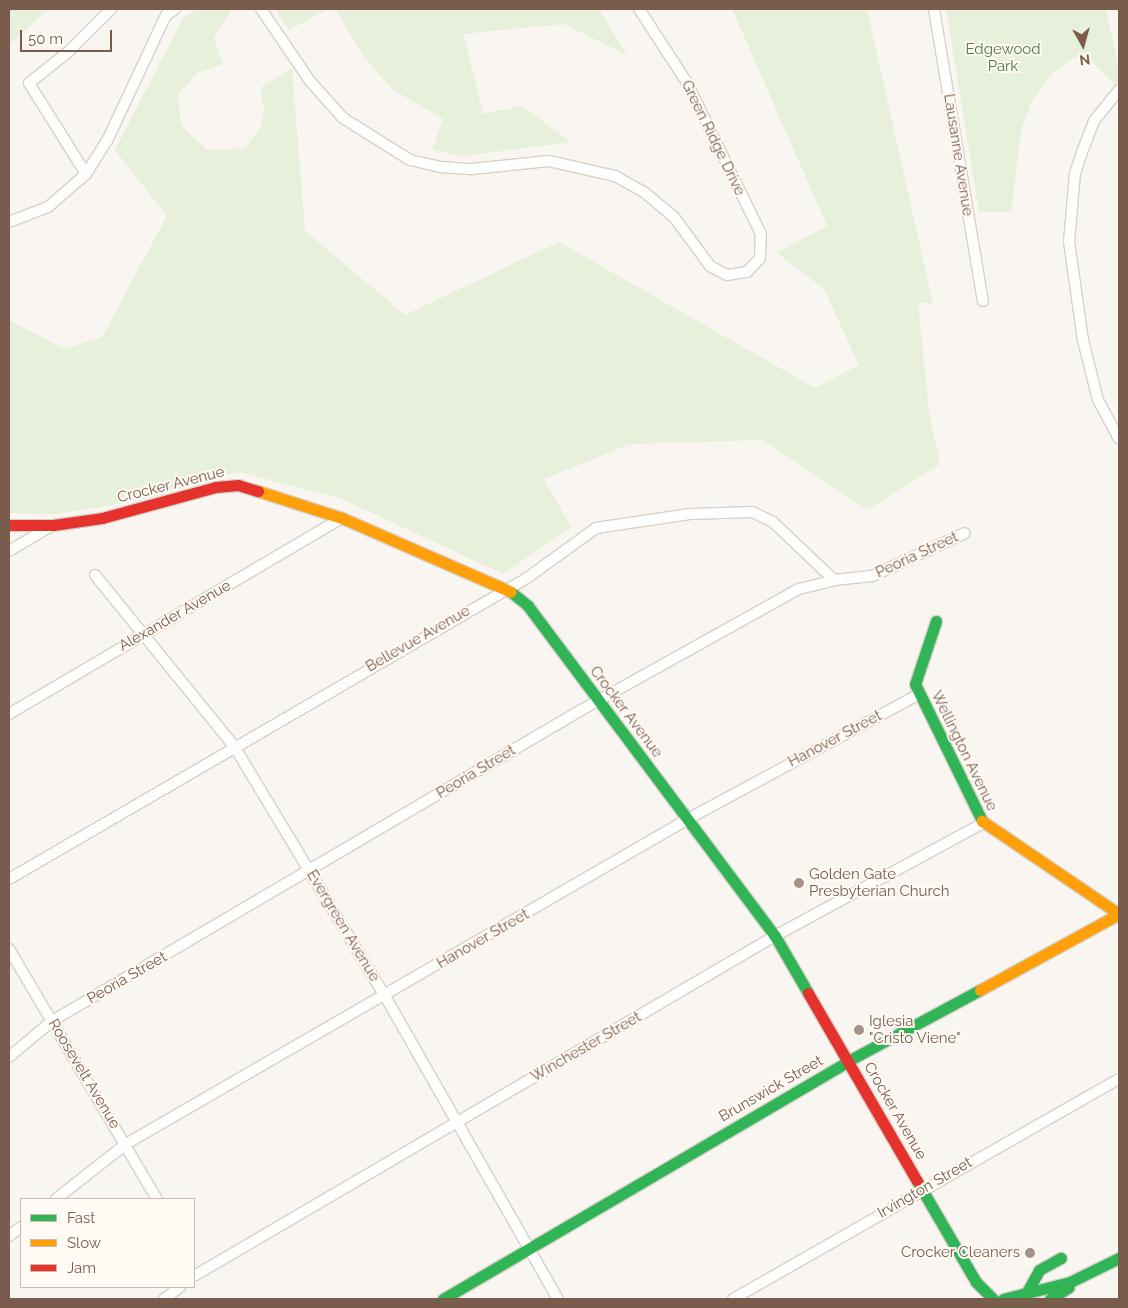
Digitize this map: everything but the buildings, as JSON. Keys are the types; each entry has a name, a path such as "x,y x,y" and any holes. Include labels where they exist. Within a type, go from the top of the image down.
{"street":[{"path":"86,174 28,83 67,53 111,9"},
{"path":"9,222 48,207 86,174 107,141 166,15 175,9"},
{"name":"Green Ridge Drive","path":"261,9 310,81 343,118 410,160 441,167 472,169 549,161 615,176 644,192 674,217 710,266 727,276 747,272 760,258 761,234 686,81 639,9"},
{"name":"Lausanne Avenue","path":"934,9 983,301"},
{"path":"1119,90 1094,121 1075,173 1069,241 1083,340 1098,400 1119,439"},
{"name":"Crocker Avenue","path":"9,525 53,525 153,506 228,485 247,487 342,518 506,588 528,606 775,936 976,1282 993,1299"},
{"name":"Bellevue Avenue","path":"9,879 234,746 506,588 527,578 596,528 699,514 752,512 773,522 834,580"},
{"name":"Alexander Avenue","path":"9,714 342,518"},
{"path":"9,551 53,525"},
{"name":"Peoria Street","path":"9,1057 52,1021 599,700 799,589 834,580 872,576 965,533"},
{"name":"Evergreen Avenue","path":"95,575 145,633 234,746 385,996 558,1299"},
{"name":"Wellington Avenue","path":"936,621 915,684 983,824 1119,914"},
{"name":"Hanover Street","path":"57,1198 126,1144 385,996 688,819 919,694"},
{"name":"Winchester Street","path":"195,1271 456,1123 775,936 983,824"},
{"name":"Brunswick Street","path":"443,1299 848,1061 1119,914"},
{"name":"Roosevelt Avenue","path":"9,949 156,1198"},
{"name":"Irvington Street","path":"732,1299 923,1188 1119,1079"},
{"path":"9,1236 20,1228"},
{"path":"1027,1292 1039,1270 1061,1258"},
{"path":"1050,1299 1119,1258"},
{"path":"1003,1299 1087,1276"},
{"path":"164,1299 179,1288"}],"green space":[{"path":"9,9 49,9 9,44"},
{"path":"197,9 232,9 214,39 223,64 197,73 178,95 181,125 207,150 245,148 260,129 264,109 260,88 292,68 305,231 405,315 559,242 815,388 859,365 824,289 777,253 827,226 732,9 867,9 933,304 918,302 929,412 940,464 867,510 763,440 630,444 544,479 571,527 503,574 340,498 240,472 218,476 155,497 100,507 56,514 9,513 9,320 64,349 102,337 167,216 115,150 183,18"},
{"path":"275,9 328,9 289,30"},
{"path":"335,9 599,9 627,55 564,24 463,34 483,114 522,106 571,142 463,156 432,150 443,119 392,89 362,54"},
{"name":"Edgewood Park","path":"946,9 1106,9 1119,68 1119,84 1117,87 1086,56 1074,58 1053,73 1031,102 1021,131 1011,212 979,212"}],"traffic: fast":[{"path":"511,592 528,606 775,936 808,993"},
{"path":"936,621 915,684 982,821"},
{"path":"443,1299 848,1061 980,990"},
{"path":"917,1181 976,1282 993,1299"},
{"path":"1027,1292 1039,1270 1061,1258"},
{"path":"1003,1299 1070,1282 1119,1258"},
{"path":"1050,1299 1069,1287"}],"traffic: slow":[{"path":"258,491 342,518 511,592"},
{"path":"980,990 1119,914 982,821"}],"traffic: jam":[{"path":"9,525 53,525 102,518 216,487 238,485 258,491"},
{"path":"808,993 917,1181"}],"place":[{"name":"Golden Gate Presbyterian Church","path":"799,883"},
{"name":"Iglesia \"Cristo Viene\"","path":"859,1030"},
{"name":"Crocker Cleaners","path":"1030,1253"}]}
